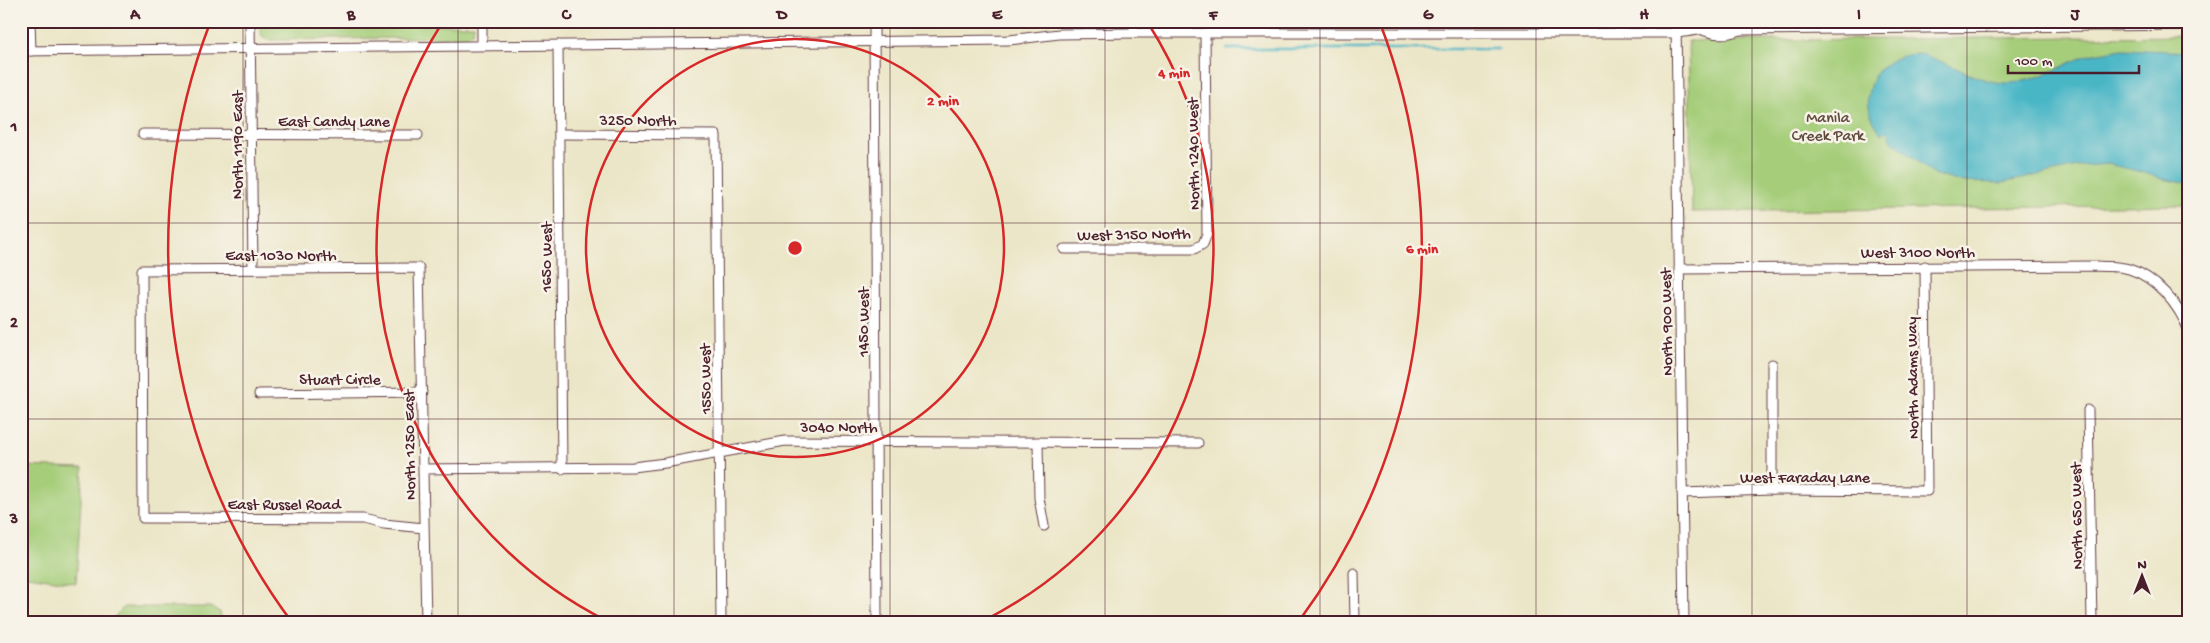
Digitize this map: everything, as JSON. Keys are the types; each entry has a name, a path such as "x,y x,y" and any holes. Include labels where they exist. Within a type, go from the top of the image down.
{"street":[{"path":"30,21 26,51 874,40 1009,40 1059,34 1134,33 1676,33 1704,31 1715,27 1730,27 1741,30 1892,25 2189,25"},
{"name":"North 1190 East","path":"250,21 252,269"},
{"path":"482,21 482,45"},
{"name":"1450 West","path":"874,21 878,440 877,622"},
{"path":"1134,21 1134,33"},
{"name":"North 900 West","path":"1676,21 1684,622"},
{"name":"North 1240 West","path":"1203,244 1208,234 1205,34"},
{"name":"1650 West","path":"558,45 562,468"},
{"name":"East Candy Lane","path":"143,134 418,135"},
{"name":"3250 North","path":"560,134 716,135"},
{"name":"1550 West","path":"716,135 721,622"},
{"name":"West 3150 North","path":"1064,249 1194,249 1203,244"},
{"name":"West 3100 North","path":"1679,269 1925,266 2098,266 2129,269 2153,282 2171,299 2184,317 2189,331"},
{"name":"North Adams Way","path":"1925,266 1927,491"},
{"name":"East 1030 North","path":"143,518 142,270 419,268"},
{"name":"North 1250 East","path":"419,268 426,622"},
{"path":"1772,364 1772,490"},
{"name":"Stuart Circle","path":"259,394 422,392"},
{"name":"North 650 West","path":"2088,410 2092,622"},
{"name":"3040 North","path":"424,469 633,467 785,441 1198,443"},
{"path":"1038,442 1038,498 1044,526"},
{"name":"West Faraday Lane","path":"1682,493 1772,490 1927,491"},
{"name":"East Russel Road","path":"143,518 363,519 384,524 424,528"},
{"path":"1354,573 1355,622"}],"green space":[{"path":"312,21 423,21 424,25 474,25 472,33 464,37 268,40 262,36 259,25 306,24"},
{"name":"Manila Creek Park","path":"2189,36 2189,205 1692,212 1688,41"},
{"path":"21,466 83,468 76,583 27,576 21,578"},
{"path":"124,607 210,607 220,612 222,622 109,622"}],"water":[{"path":"2122,49 2189,52 2189,182 2183,183 2162,179 2108,164 2082,166 2002,183 1960,182 1933,174 1889,138 1890,133 1887,131 1882,134 1873,121 1869,107 1869,93 1872,81 1879,70 1889,62 1903,56 1924,55 1978,77 2005,83 2025,81 2086,56"}],"waterway":[{"path":"1227,49 1498,49"}]}
